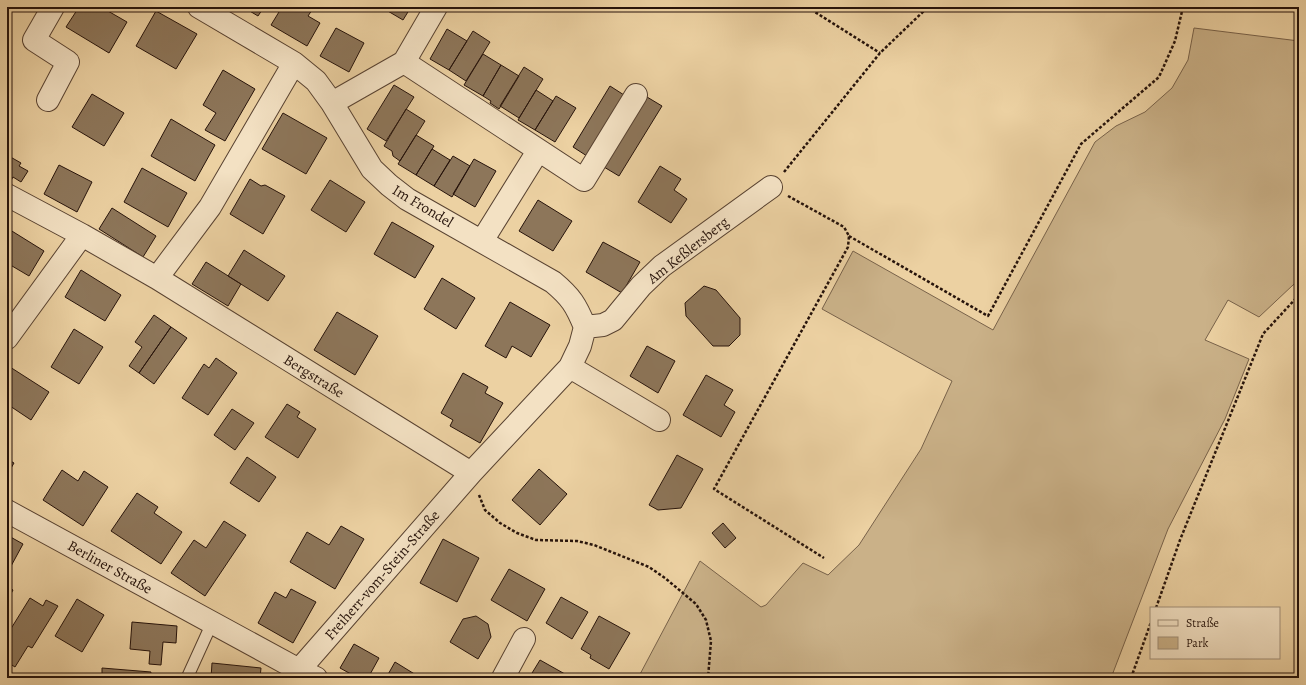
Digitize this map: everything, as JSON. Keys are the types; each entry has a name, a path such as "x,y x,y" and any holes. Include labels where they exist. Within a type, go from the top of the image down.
{"street":[{"path":"48,100 68,62 34,40 53,7"},
{"name":"Im Frondel","path":"199,7 294,64 316,81 332,103 372,169 389,185 408,199 553,282 567,294 577,308 585,326"},
{"path":"332,103 404,62 436,7"},
{"path":"404,62 584,180 636,95"},
{"path":"157,278 210,207 294,64"},
{"path":"482,241 538,151"},
{"name":"Am Keßlersberg","path":"585,326 603,325 613,320 641,286 662,266 771,187"},
{"name":"Bergstraße","path":"7,196 82,235 157,278 471,473"},
{"path":"7,338 82,235"},
{"path":"471,473 570,367 580,346 585,326"},
{"path":"570,367 660,420"},
{"name":"Freiherr-vom-Stein-Straße","path":"303,675 471,473"},
{"name":"Berliner Straße","path":"7,511 212,623 303,675"},
{"path":"503,678 524,638"}],"lane":[{"path":"187,678 212,623"}],"path":[{"path":"807,7 880,53"},
{"path":"928,7 880,53 771,187 844,227 849,236 988,316 1081,144 1158,77 1175,41 1183,7"},
{"path":"824,558 714,490 848,247 849,236"},
{"path":"1156,607 1180,540 1263,334 1299,295"},
{"path":"471,473 485,510 500,523 517,533 536,540 577,541 594,545 649,567 666,578 696,604 706,620 711,641 708,678"},
{"path":"1131,678 1150,625"}],"green space":[{"path":"1194,28 1299,41 1299,281 1259,317 1228,300 1205,340 1249,359 1225,419 1168,529 1111,678 638,678 700,561 761,607 766,605 803,563 828,575 859,545 921,449 952,381 822,309 853,251 993,330 1095,142 1116,126 1145,112 1172,88 1188,60"}],"building":[{"path":"79,7 101,7 127,22 109,53 66,27"},
{"path":"243,7 264,7 258,16"},
{"path":"282,7 314,7 308,16 320,23 307,46 271,25"},
{"path":"381,7 411,7 403,20"},
{"path":"156,11 197,34 176,69 136,46"},
{"path":"336,28 364,43 349,72 320,56"},
{"path":"447,29 467,41 449,70 430,59"},
{"path":"473,31 490,42 466,81 449,70"},
{"path":"483,54 501,65 483,96 464,85"},
{"path":"501,65 519,76 499,109 483,96"},
{"path":"524,67 543,79 519,118 500,106"},
{"path":"223,70 255,89 225,141 205,130 216,113 203,105"},
{"path":"394,85 414,97 386,141 367,129"},
{"path":"610,86 624,95 587,156 573,147"},
{"path":"536,90 553,101 535,130 518,120"},
{"path":"92,94 124,113 104,146 72,127"},
{"path":"556,96 576,108 555,142 535,130"},
{"path":"647,97 662,106 619,176 604,167"},
{"path":"406,109 425,121 400,161 393,156 392,151 384,146"},
{"path":"283,113 327,138 306,174 262,149"},
{"path":"171,119 215,145 195,181 151,156"},
{"path":"416,135 434,146 416,175 398,164"},
{"path":"432,149 450,160 434,186 416,175"},
{"path":"7,155 21,163 19,166 28,171 21,182 13,177 9,184 7,182"},
{"path":"453,156 470,166 452,197 434,186"},
{"path":"474,159 496,171 475,207 453,194"},
{"path":"59,165 92,182 77,212 44,194"},
{"path":"660,166 681,179 674,190 687,199 671,223 638,202"},
{"path":"142,168 187,193 168,227 124,202"},
{"path":"250,179 261,186 265,185 285,196 263,234 230,214"},
{"path":"330,180 365,202 346,232 311,210"},
{"path":"538,200 572,221 553,251 519,231"},
{"path":"112,208 156,236 143,257 99,229"},
{"path":"392,222 434,246 415,278 374,254"},
{"path":"7,228 44,251 29,276 7,263"},
{"path":"603,242 640,262 622,293 586,272"},
{"path":"244,250 285,276 268,301 228,276"},
{"path":"206,262 241,284 228,306 192,284"},
{"path":"81,270 121,295 105,321 65,297"},
{"path":"442,278 475,298 456,329 424,309"},
{"path":"704,286 716,290 740,318 740,335 729,346 713,346 686,316 685,303"},
{"path":"510,302 550,325 531,357 512,346 506,358 485,346"},
{"path":"337,312 378,336 355,375 314,350"},
{"path":"154,315 171,327 139,373 129,366 142,347 135,342"},
{"path":"171,327 187,338 154,384 139,373"},
{"path":"74,329 103,347 79,384 51,367"},
{"path":"647,346 675,361 658,393 630,376"},
{"path":"216,358 237,373 208,415 182,398 204,364 209,368"},
{"path":"10,367 49,392 31,420 7,404 7,372"},
{"path":"463,373 488,387 485,393 503,403 480,443 450,426 453,420 441,413"},
{"path":"706,375 733,390 724,405 735,412 721,437 683,415"},
{"path":"287,404 300,412 297,417 316,429 298,458 265,437"},
{"path":"232,409 254,423 235,450 214,435"},
{"path":"677,455 703,469 681,508 658,510 649,505"},
{"path":"247,457 276,477 259,502 230,483"},
{"path":"7,459 14,463 7,475"},
{"path":"539,469 567,494 540,525 512,500"},
{"path":"62,470 78,481 84,471 108,487 83,526 43,500"},
{"path":"137,493 158,507 154,513 182,532 161,564 111,531"},
{"path":"224,521 246,535 205,596 171,573 194,540 206,548"},
{"path":"723,523 736,538 725,548 712,533"},
{"path":"341,526 364,539 335,589 290,562 307,532 329,545"},
{"path":"7,535 23,544 10,568 7,567"},
{"path":"443,539 479,558 457,602 420,583"},
{"path":"509,569 545,589 527,621 491,600"},
{"path":"7,586 13,590 7,601"},
{"path":"291,589 316,602 293,643 258,623 275,592 286,598"},
{"path":"561,597 588,612 572,639 546,623"},
{"path":"30,598 43,606 46,600 58,606 32,648 28,646 15,667 7,662 7,635"},
{"path":"77,599 104,615 82,652 55,636"},
{"path":"476,616 488,624 491,637 478,659 450,642 463,619"},
{"path":"599,616 630,633 609,669 590,658 591,655 581,649"},
{"path":"132,622 177,626 176,643 163,642 161,665 149,664 150,651 130,649"},
{"path":"354,644 379,658 368,678 358,678 340,668"},
{"path":"540,660 572,678 529,678"},
{"path":"395,662 421,678 386,678"},
{"path":"212,663 261,668 260,678 211,678"},
{"path":"102,668 151,672 150,678 102,678"}]}
